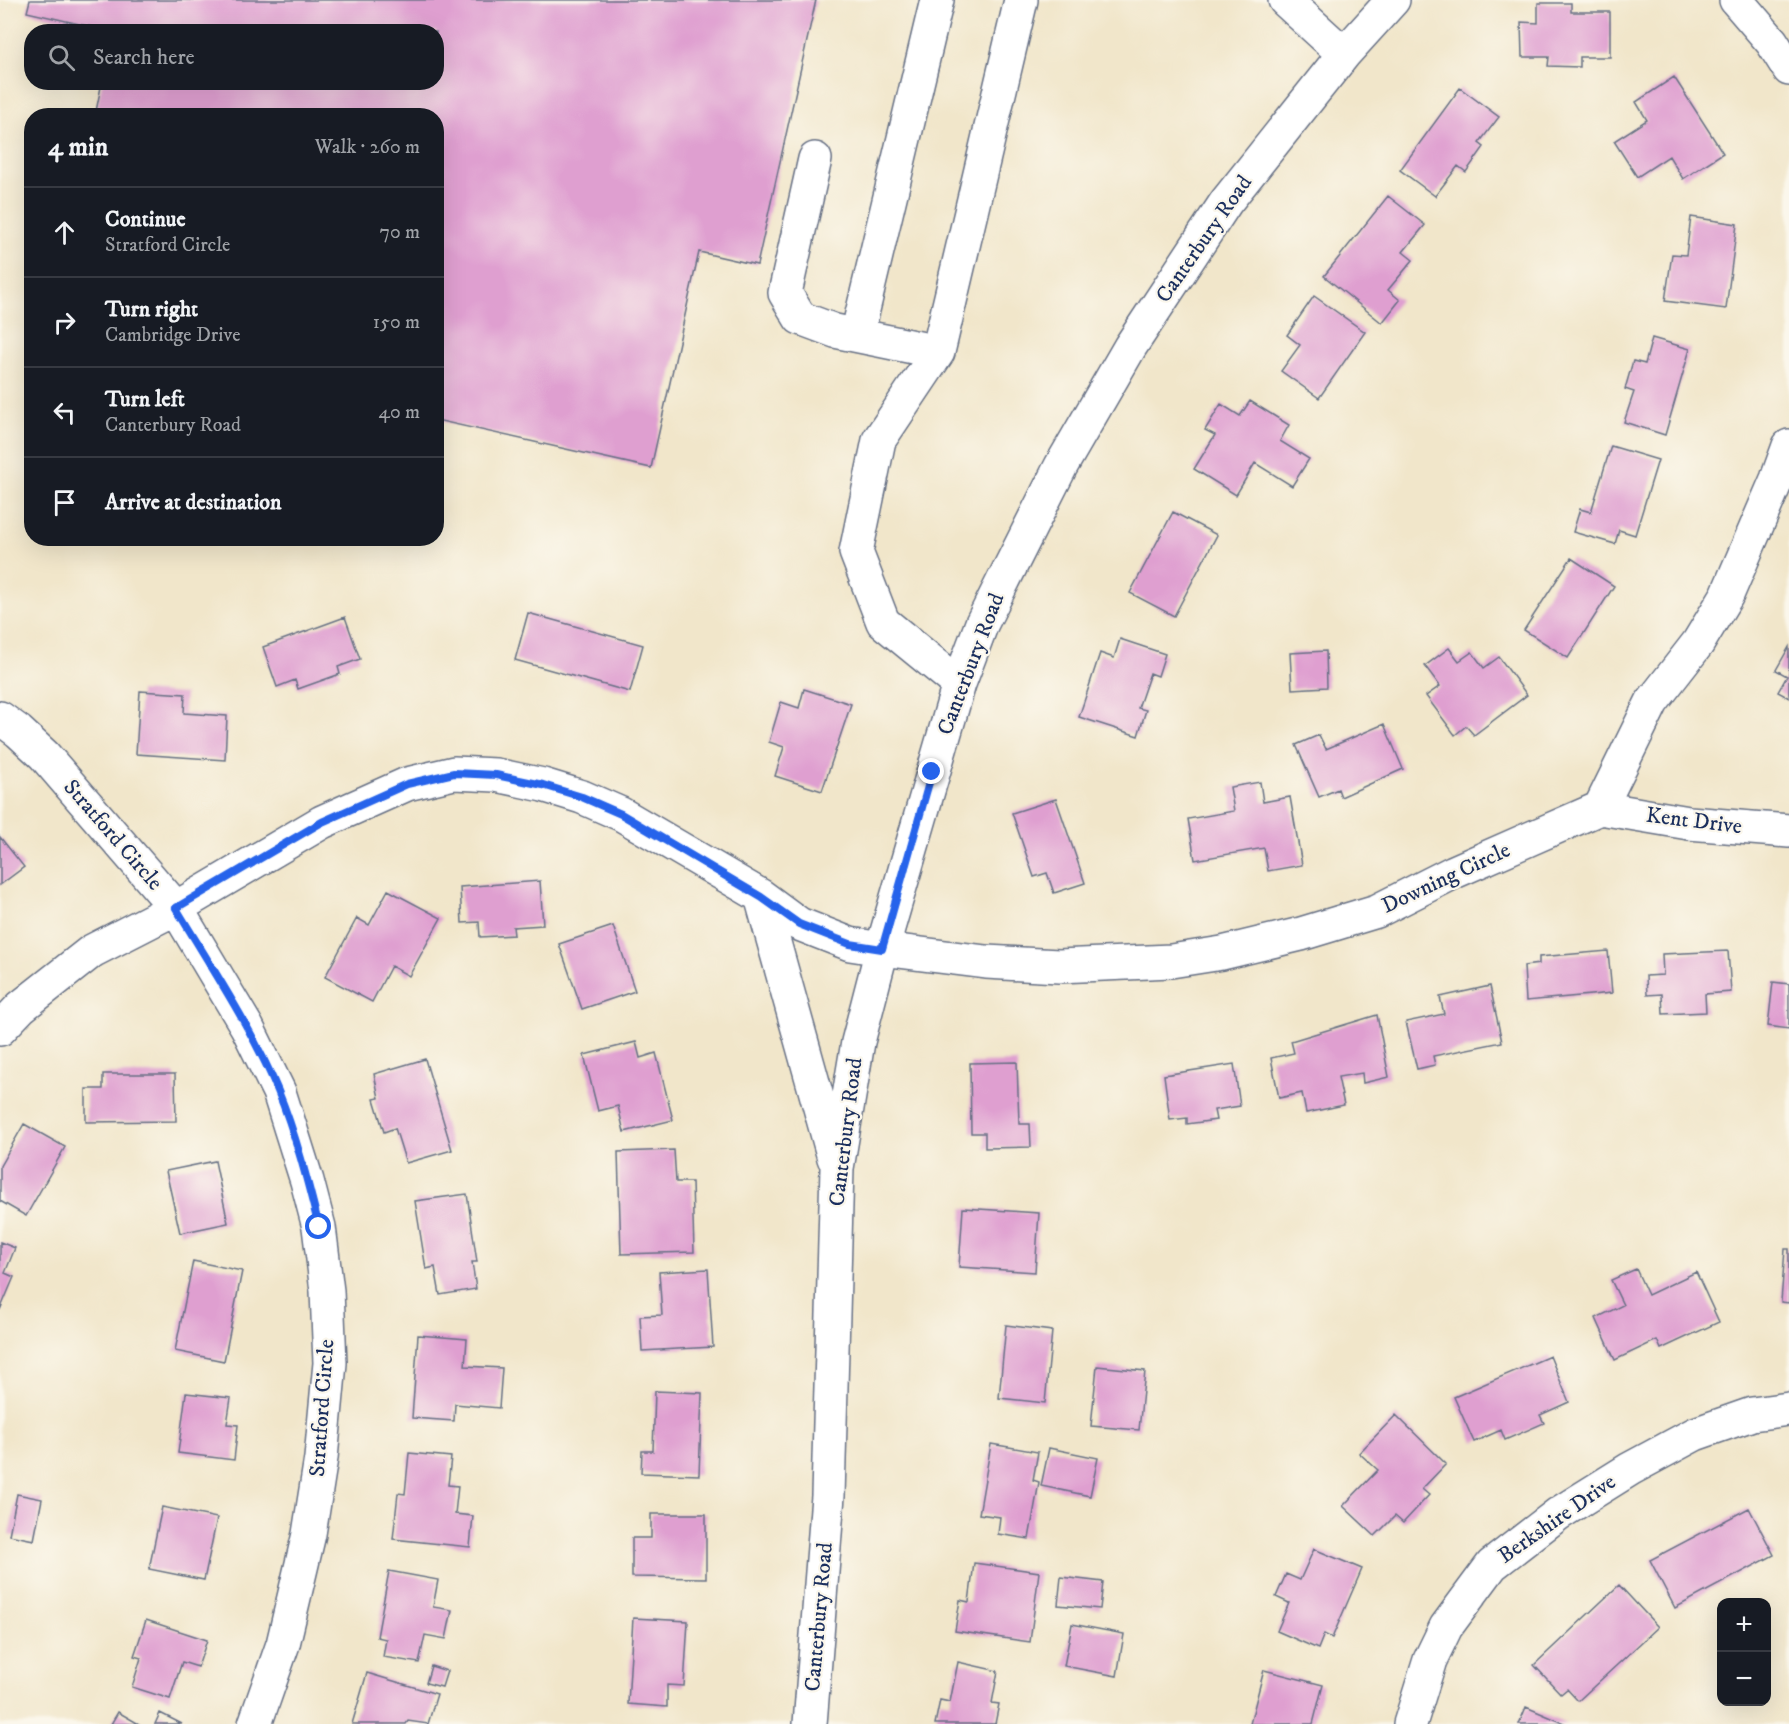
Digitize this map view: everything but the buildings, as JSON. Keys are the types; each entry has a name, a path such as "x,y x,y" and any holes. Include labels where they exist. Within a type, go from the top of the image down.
{"street":[{"path":"857,335 937,0"},
{"path":"959,684 883,622 856,552 879,440 938,352 1021,0"},
{"path":"1285,0 1344,54"},
{"name":"Canterbury Road","path":"810,1724 828,1496 837,1168 858,1042 882,949 959,684 982,623 1061,466 1130,347 1227,202 1344,54 1393,0"},
{"path":"1736,0 1772,42 1789,69"},
{"path":"815,159 785,293 800,318 835,331 938,352"},
{"path":"1600,808 1652,702 1698,643 1727,595 1789,446"},
{"name":"Stratford Circle","path":"0,718 44,755 176,908 247,1027 279,1092 307,1180 319,1227 327,1291 330,1363 321,1458 309,1534 283,1644 255,1724"},
{"name":"Downing Circle","path":"0,1029 21,1007 92,951 176,908 322,822 407,784 454,773 496,775 543,785 582,797 621,814 761,897 799,924 850,944 986,962 1059,966 1171,961 1222,953 1301,934 1377,911 1454,872 1600,808"},
{"name":"Kent Drive","path":"1600,808 1689,824 1789,831"},
{"path":"761,897 837,1168"},
{"name":"Berkshire Drive","path":"1410,1724 1430,1660 1446,1627 1492,1565 1558,1514 1630,1469 1695,1434 1752,1414 1789,1409"}],"route":[{"path":"319,1227 307,1180 279,1092 247,1027 176,908 322,822 407,784 454,773 496,775 543,785 582,797 621,814 761,897 799,924 850,944 882,949 932,772"}]}
